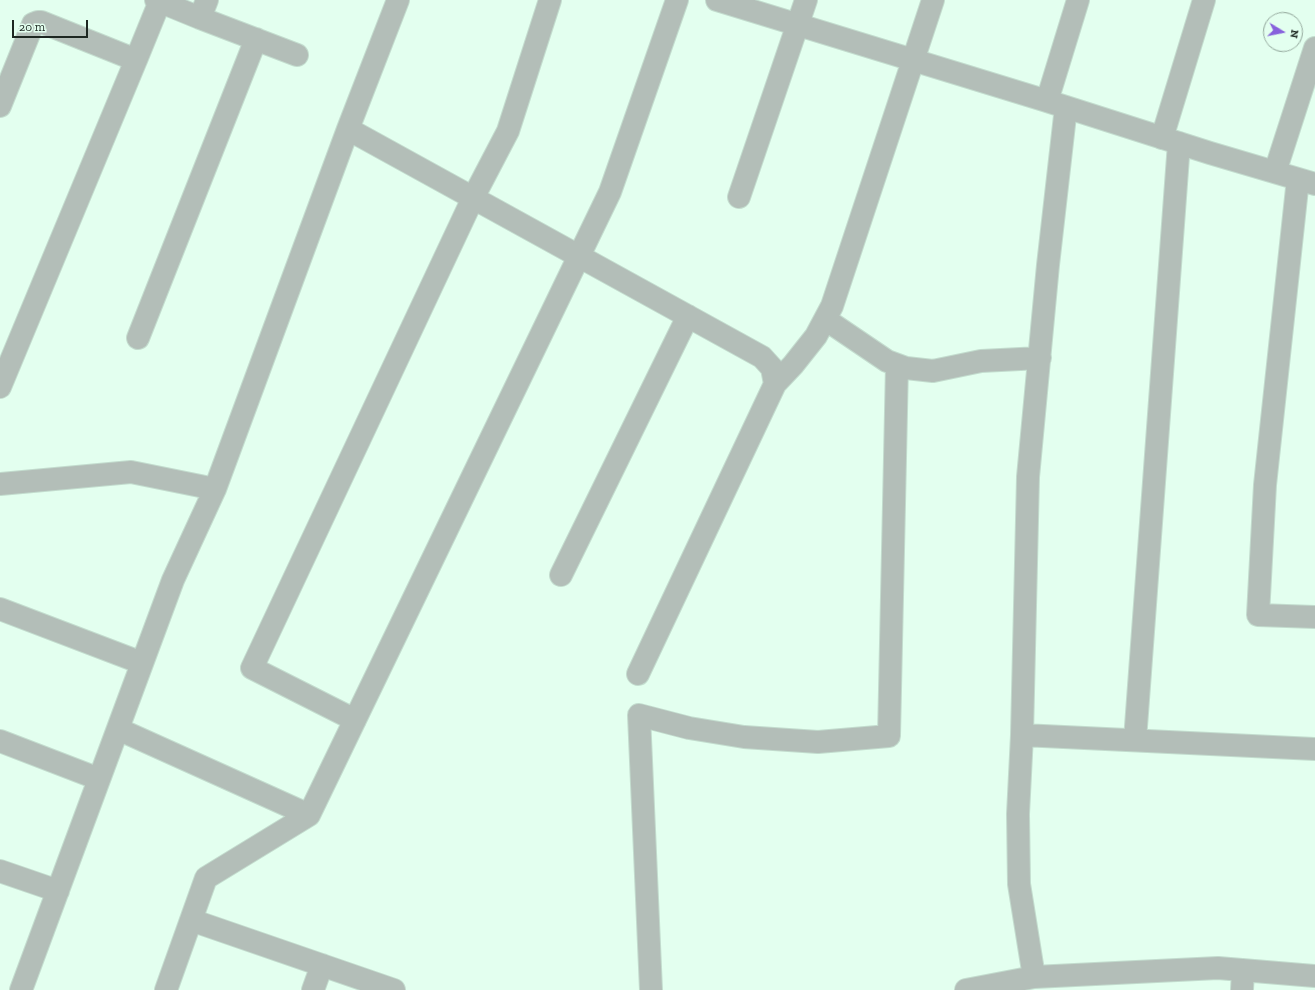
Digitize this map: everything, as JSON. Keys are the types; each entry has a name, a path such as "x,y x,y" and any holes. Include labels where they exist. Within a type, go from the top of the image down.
{"street":[{"path":"21,990 173,580 215,489 348,129 398,0"},
{"path":"355,720 252,668 473,198 508,131 550,0"},
{"path":"166,990 206,878 309,815 610,192 677,0"},
{"path":"717,0 1056,104 1170,141 1307,182 1265,485 1258,615 1315,617"},
{"path":"739,197 806,0"},
{"path":"638,674 775,384 793,365 816,336 832,306 933,0"},
{"path":"1034,977 1019,884 1018,814 1022,734 1028,477 1040,358 1056,104 1078,0"},
{"path":"1134,740 1170,141 1204,0"},
{"path":"0,387 136,60 158,1 204,9 256,39 296,54"},
{"path":"0,106 33,24 38,22 136,60"},
{"path":"138,338 256,39"},
{"path":"1275,172 1315,48"},
{"path":"348,129 762,357 772,368 775,384"},
{"path":"561,574 688,316"},
{"path":"825,319 887,361 906,368 933,371 981,361 1040,358"},
{"path":"651,990 639,715 689,728 744,737 818,742 889,736 897,365"},
{"path":"0,484 130,472 215,489"},
{"path":"0,610 142,663"},
{"path":"118,729 309,815"},
{"path":"1022,734 1315,749"},
{"path":"0,741 100,779"},
{"path":"0,871 58,891"},
{"path":"191,920 394,990"},
{"path":"313,990 322,965"},
{"path":"966,990 1034,977 1218,968 1243,980 1315,976"}]}
